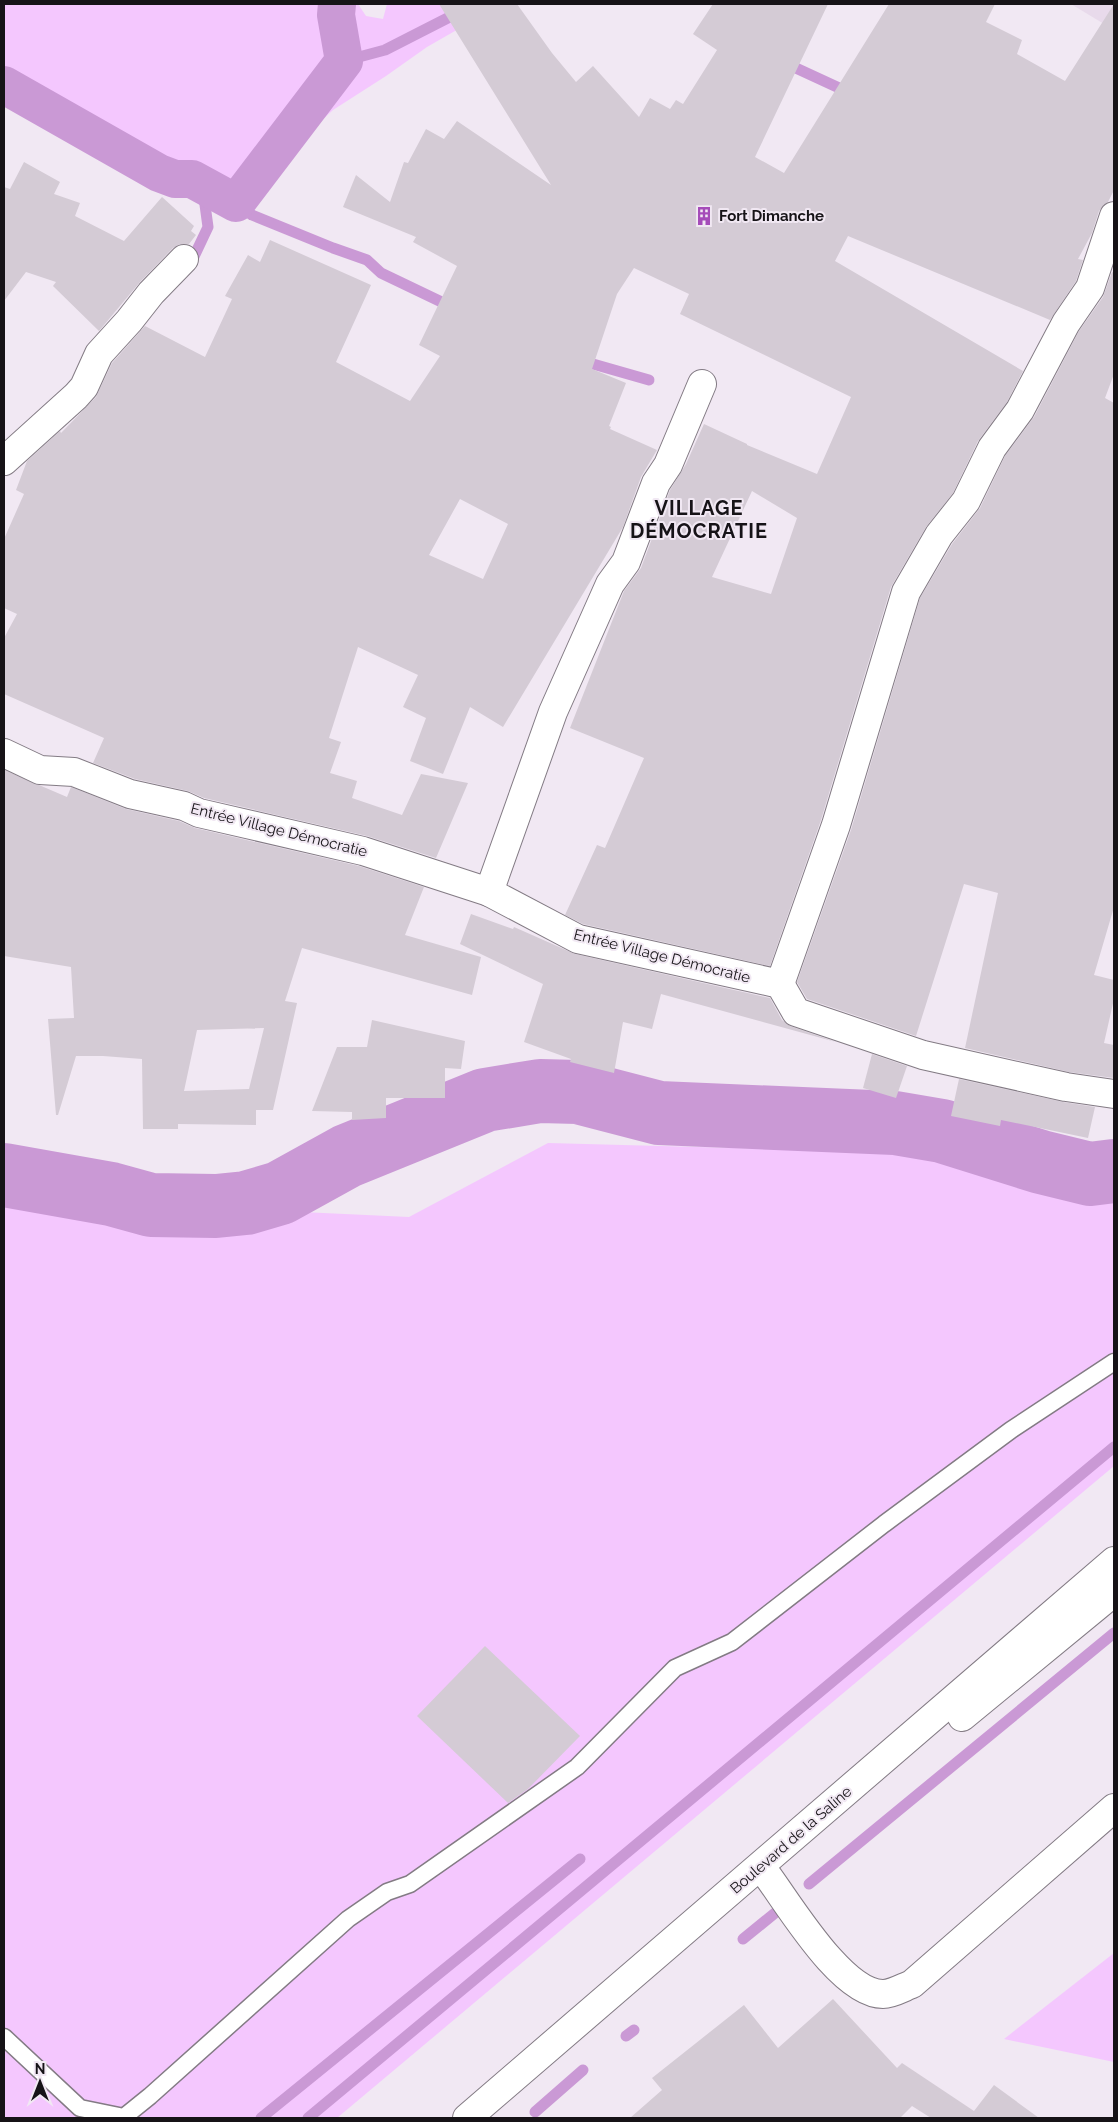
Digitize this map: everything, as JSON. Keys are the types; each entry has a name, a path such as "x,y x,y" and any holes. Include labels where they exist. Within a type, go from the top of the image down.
{"street":[{"path":"1114,216 1090,288 1066,323 1020,410 992,448 966,501 939,535 906,592 836,825 780,984 796,1012 923,1055 1066,1087 1114,1094"},
{"path":"4,461 76,396 84,387 99,354 129,322 151,293 184,259"},
{"path":"489,892 553,712 610,584 626,562 656,484 668,464 702,384"},
{"name":"Entrée Village Démocratie","path":"4,753 40,770 74,772 130,794 184,806 199,814 363,851 489,892 578,939 780,984"},
{"name":"Boulevard de la Saline","path":"467,2118 1114,1561"},
{"name":"Boulevard de la Saline","path":"484,2118 767,1875 1114,1592"},
{"path":"767,1875 831,1963 862,1989 884,1994 912,1984 1114,1808"}],"lane":[{"path":"4,2037 80,2108 124,2117 348,1919 387,1892 410,1884 577,1767 675,1668 732,1642 884,1524 1011,1430 1114,1362"}],"shaded area":[{"path":"4,4 358,4 366,16 383,19 387,4 502,4 427,47 333,110 263,174 216,200 160,180 4,97"},
{"path":"1071,4 1114,4 1114,30"},
{"path":"548,1143 1082,1157 1114,1160 1114,1466 337,2118 4,2118 4,1207 151,1205 409,1217"},
{"path":"1114,1953 1114,2062 1004,2039"}],"building":[{"path":"439,4 517,4 552,53 576,82 593,66 639,117 650,98 670,109 676,100 683,104 717,50 693,34 713,4 828,4 755,157 784,173 889,4 995,4 986,22 1022,40 1017,54 1065,81 1114,4 1114,190 1108,202 1099,211 1092,233 1078,259 1083,260 1076,281 1050,320 848,236 835,261 1023,371 1007,402 978,441 953,493 926,527 891,587 821,820 770,966 583,924 565,915 597,845 605,848 644,758 570,728 624,591 641,568 670,490 686,464 704,424 747,445 817,474 851,397 680,314 689,294 634,268 617,294 592,369 626,383 609,426 611,427 610,429 657,450 641,477 623,527 503,727 470,707 443,774 410,761 426,718 403,707 418,675 358,647 329,738 341,742 330,773 357,781 352,798 402,815 421,774 468,783 436,858 367,836 204,798 188,791 135,779 93,763 104,738 4,694 4,638 17,614 4,608 4,539 24,494 16,490 27,461 60,431 61,433 96,397 112,363 145,326 205,357 232,299 225,296 248,255 260,262 270,240 371,285 336,362 410,401 440,356 419,345 457,266 413,242 416,237 343,207 356,175 390,202 404,162 408,163 426,129 444,139 457,121 551,185","holes":["752,491 797,518 771,594 712,577","460,499 508,524 483,579 429,555"]},
{"path":"24,162 60,182 54,194 80,203 75,216 124,241 162,197 194,226 191,231 196,235 189,244 180,244 173,248 140,282 99,331 53,286 56,282 26,272 4,301 4,187 10,189"},
{"path":"1112,272 1114,273 1114,374 1105,398 1114,403 1114,907 1094,975 1114,980 1114,999 1104,1043 1114,1045 1114,1078 1069,1072 965,1048 998,893 964,884 916,1036 807,999 797,982 851,830 920,598 952,544 980,508 1005,456 1034,417 1079,331 1103,297"},
{"path":"4,770 67,797 71,787 126,809 179,821 195,828 359,866 424,887 405,935 481,957 472,995 302,948 285,1001 297,1003 273,1110 256,1110 256,1125 178,1124 178,1129 143,1129 142,1059 76,1056 58,1115 56,1115 48,1019 74,1018 71,967 4,956","holes":["264,1028 249,1089 184,1091 197,1030"]},
{"path":"471,914 513,929 514,927 575,954 770,998 782,1020 790,1026 836,1042 661,994 652,1029 623,1022 614,1073 570,1062 571,1059 524,1042 543,984 460,944"},
{"path":"372,1020 465,1041 461,1069 445,1068 445,1098 386,1098 386,1118 352,1120 352,1112 312,1111 337,1047 367,1047"},
{"path":"872,1054 907,1066 896,1098 863,1088"},
{"path":"959,1079 1063,1102 1095,1107 1088,1138 1001,1120 1000,1126 951,1116"},
{"path":"485,1646 580,1736 528,1789 508,1803 417,1716"},
{"path":"833,1999 897,2068 902,2063 974,2111 994,2085 1039,2118 931,2118 912,2106 900,2118 630,2118 662,2090 652,2078 744,2005 778,2048"}],"waterway":[{"path":"4,85 159,173 175,179 192,179 236,203 344,61 336,15 337,4"},
{"path":"344,61 385,50 475,4"},
{"path":"785,63 850,93"},
{"path":"190,265 208,227 203,190 236,203 252,215 367,260 381,273 452,307"},
{"path":"579,360 649,380"},
{"path":"4,1175 111,1194 151,1205 216,1206 246,1203 280,1193 347,1156 485,1100 540,1091 578,1092 659,1113 895,1123 942,1131 1041,1162 1090,1174 1114,1171"},
{"path":"308,2118 1114,1447"},
{"path":"809,1884 1114,1633"},
{"path":"261,2118 580,1859"},
{"path":"743,1939 775,1913"},
{"path":"626,2036 634,2030"},
{"path":"535,2112 583,2070"}],"place":[{"name":"Fort Dimanche","path":"704,216"}],"district":[{"name":"VILLAGE DÉMOCRATIE","path":"699,520"}]}
